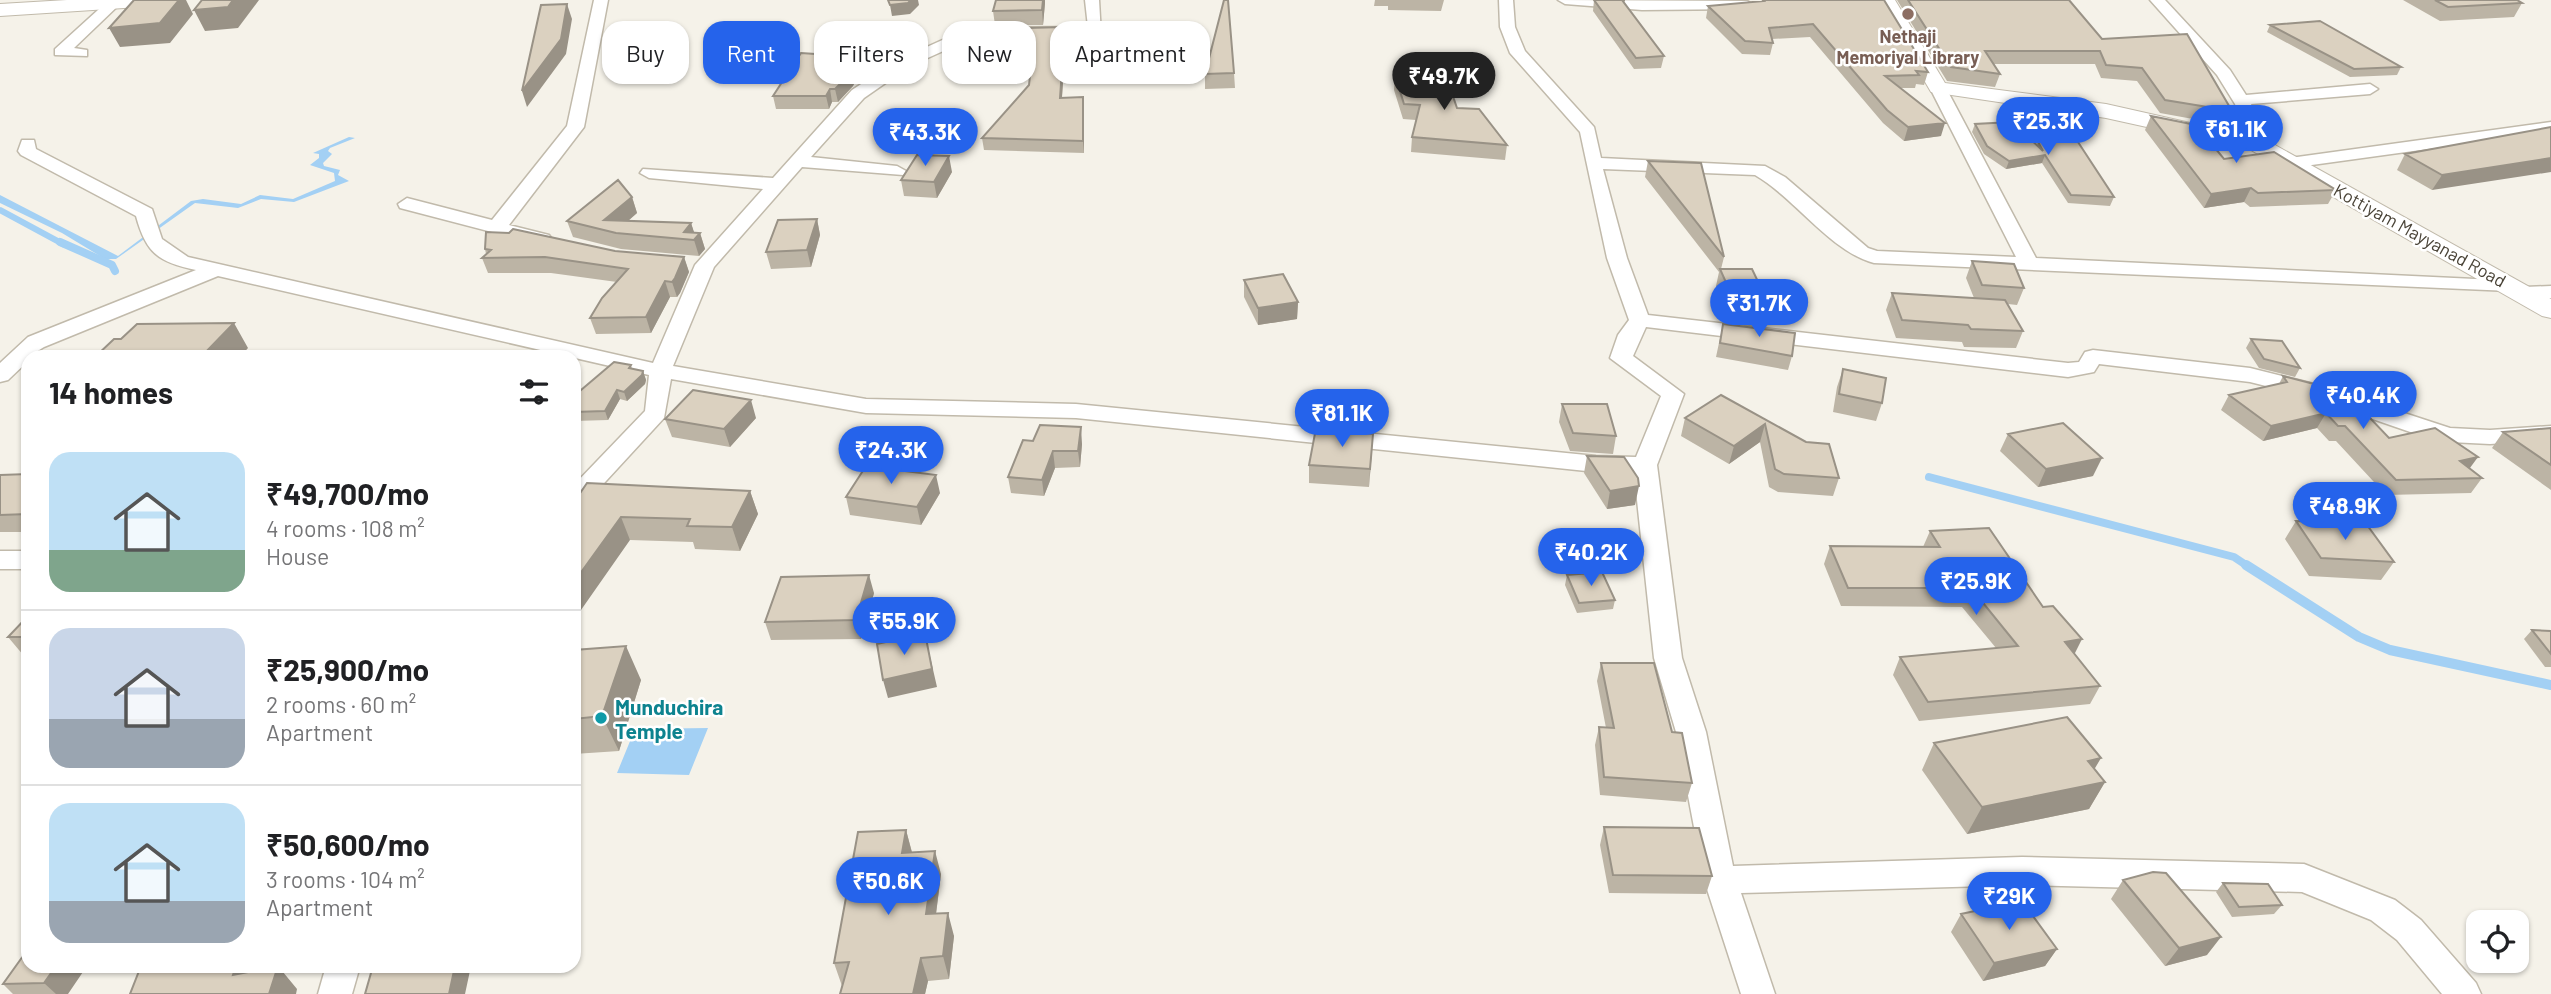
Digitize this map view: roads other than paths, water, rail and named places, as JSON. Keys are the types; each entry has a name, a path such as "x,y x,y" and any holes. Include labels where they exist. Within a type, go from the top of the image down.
{"street":[{"path":"0,10 155,0"},
{"path":"496,228 575,127 601,0"},
{"path":"581,493 656,414 661,370 705,265 774,184 858,94 904,64 969,33 1096,32 1092,0"},
{"path":"1506,0 1505,27 1518,53 1588,131 1593,163 1617,258 1640,320"},
{"path":"1564,0 1642,6 1765,5"},
{"path":"2157,0 2224,73 2241,100 2258,145"},
{"path":"1882,2 1938,88 2030,265"},
{"path":"80,53 61,52 114,3"},
{"name":"Kottiyam Mayyanad Road","path":"1938,88 2106,111 2258,145 2518,289 2551,310"},
{"path":"2241,100 2370,89"},
{"path":"2290,163 2551,127"},
{"path":"28,144 27,151 48,164 145,214 153,242 181,261 563,350"},
{"path":"796,161 897,171"},
{"path":"1593,163 1759,170 1779,181 1861,252 1874,257 2551,292"},
{"path":"649,173 774,184"},
{"path":"407,204 558,243"},
{"path":"681,263 705,265"},
{"path":"27,350 36,342 217,269"},
{"path":"1640,320 2068,370 2086,368 2093,357 2250,375 2315,391 2439,433 2490,437 2551,433"},
{"path":"1640,320 1629,335 1621,358 1673,394 1645,465 1668,658 1691,733 1720,880 1758,994"},
{"path":"581,354 726,384 866,406 945,411 1076,411 1596,464 1645,465"},
{"path":"0,375 21,356"},
{"path":"0,560 21,560"},
{"path":"1720,880 2021,871 2304,878 2383,910 2409,930 2464,994"},
{"path":"335,994 341,973"}],"water":[{"path":"349,137 355,138 330,148 328,151 332,154 323,163 324,166 340,170 338,175 349,181 294,202 261,199 238,208 195,203 116,259 105,259 62,233 0,203 0,195 118,256 191,201 203,199 241,204 260,195 293,199 335,181 334,173 310,165 319,158 319,154 313,153"},
{"path":"708,728 689,775 617,773 635,729"}],"waterway":[{"path":"0,210 63,244"},
{"path":"60,242 112,265 115,271"},
{"path":"1929,477 2234,557 2246,565"},
{"path":"2246,565 2359,637 2390,650 2551,685"}],"place":[{"name":"Nethaji Memoriyal Library","path":"1908,14"},
{"name":"Munduchira Temple","path":"601,718"}]}
